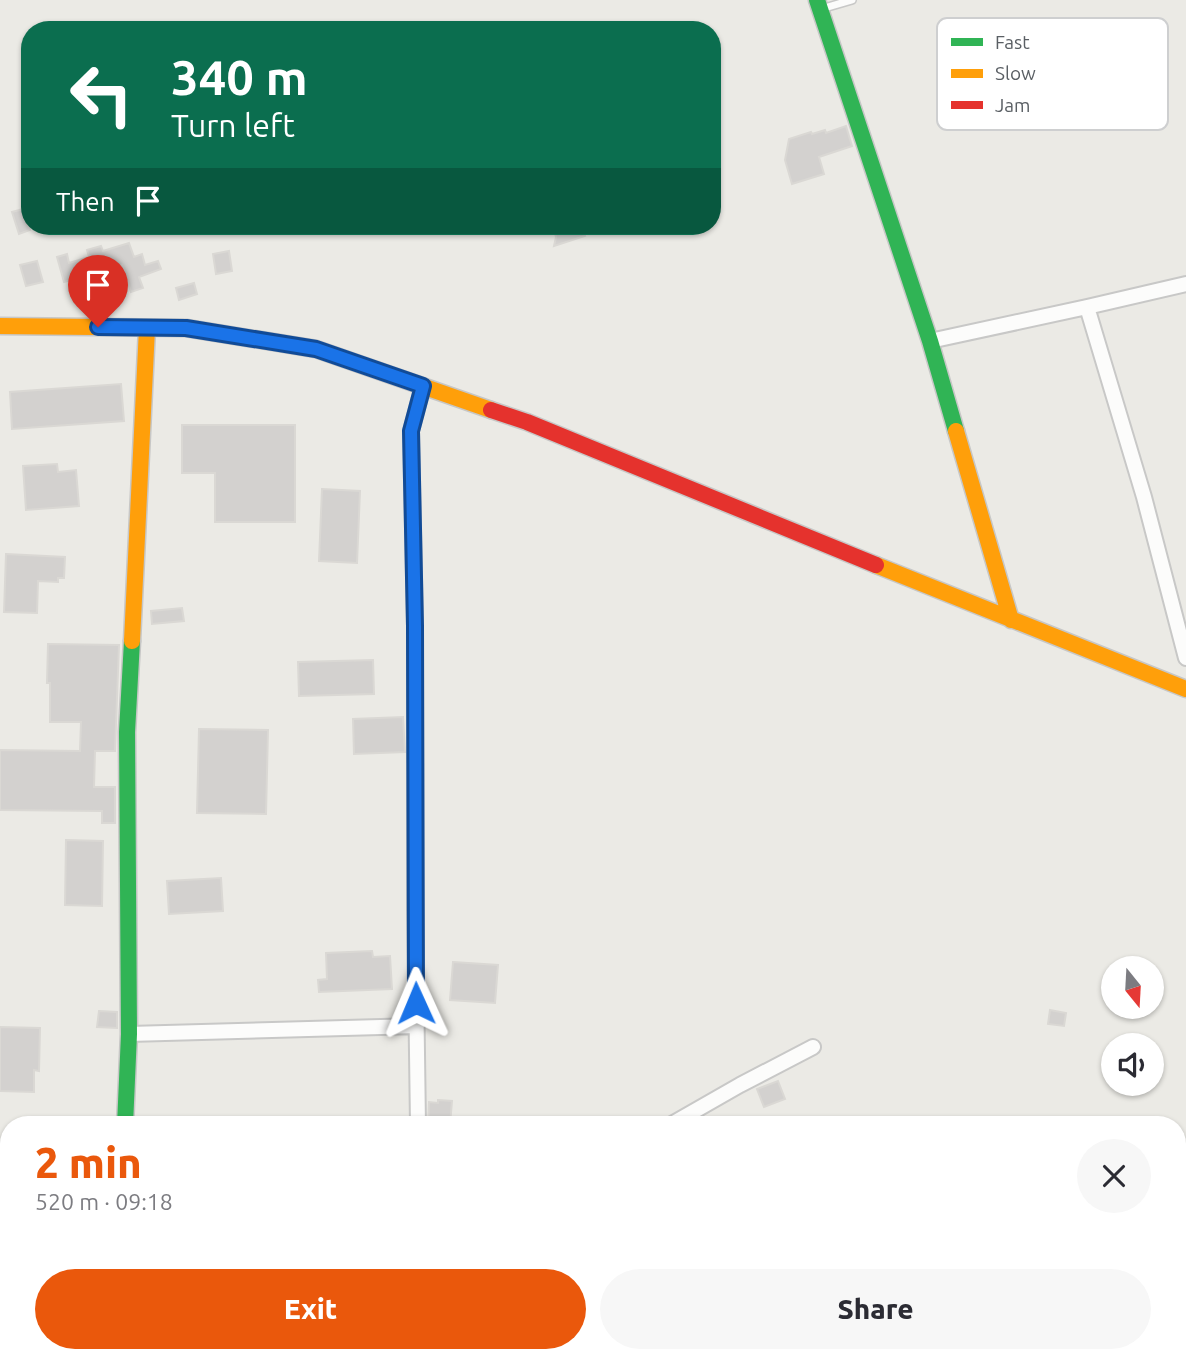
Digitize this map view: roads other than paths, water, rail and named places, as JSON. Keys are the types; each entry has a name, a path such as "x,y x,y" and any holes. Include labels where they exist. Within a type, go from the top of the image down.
{"street":[{"path":"819,5 930,341 1011,620"},
{"path":"930,341 1186,284"},
{"path":"1087,307 1144,497 1186,658"},
{"path":"0,326 186,328 316,349 527,422 1186,689"},
{"path":"125,1116 130,1034 127,732 146,328"},
{"path":"418,1116 411,431 423,386"},
{"path":"130,1034 416,1026"},
{"path":"686,1116 813,1047"}],"lane":[{"path":"819,5 852,0"}]}
